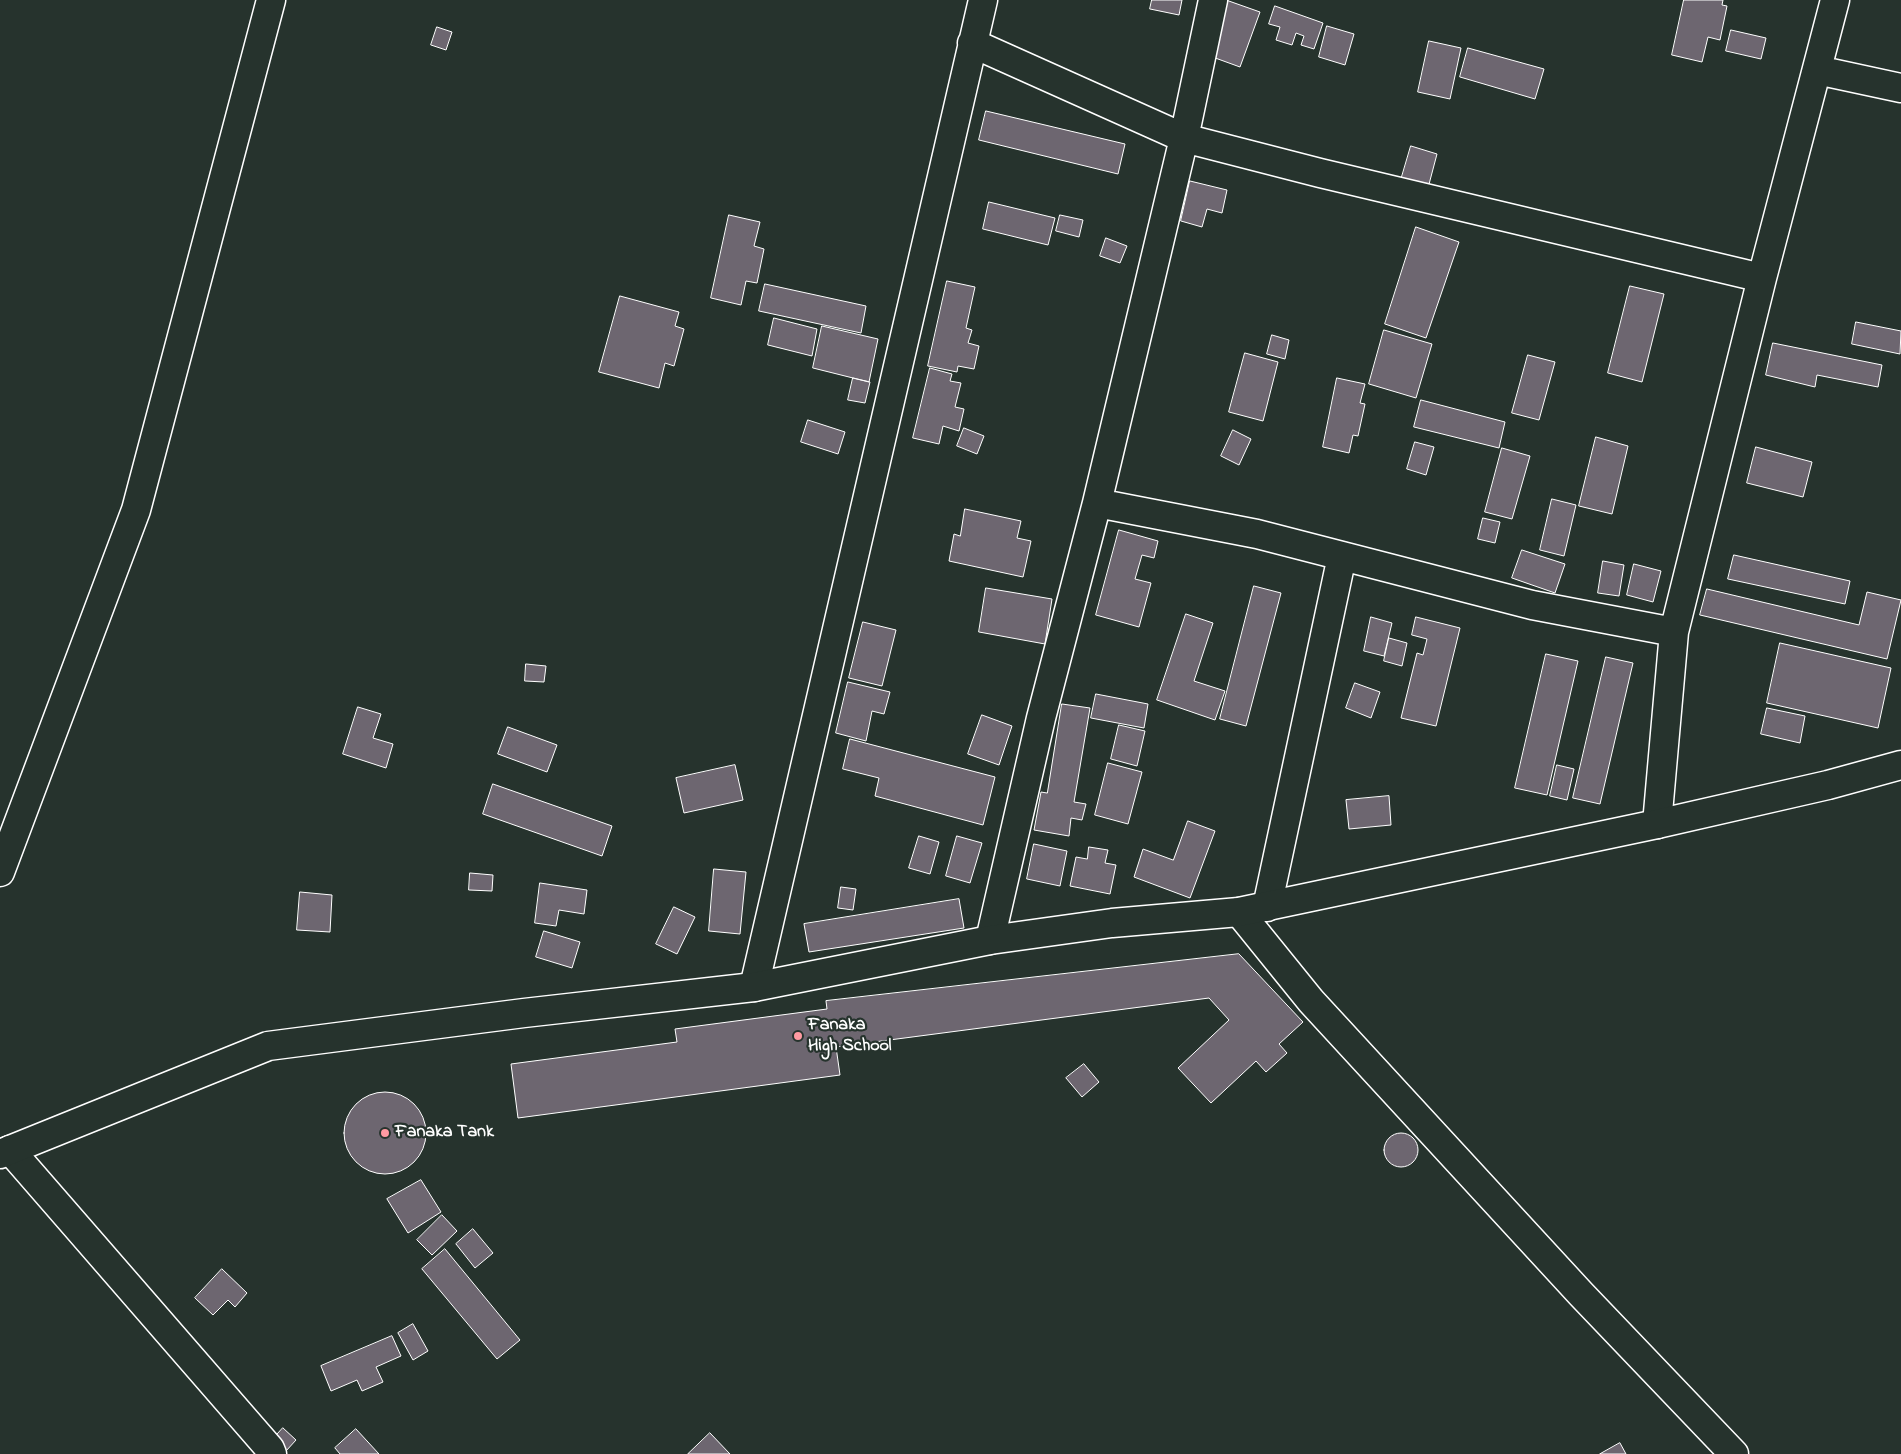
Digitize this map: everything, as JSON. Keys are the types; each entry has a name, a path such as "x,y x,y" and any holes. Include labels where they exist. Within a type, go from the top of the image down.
{"street":[{"path":"0,872 136,510 271,0"},
{"path":"754,987 982,0"},
{"path":"990,940 1041,718 1097,504 1184,138 1213,0"},
{"path":"1657,824 1674,632 1762,278 1836,0"},
{"path":"972,43 1184,138 1320,173 1762,278"},
{"path":"1817,70 1901,88"},
{"path":"1097,504 1257,534 1532,605 1674,632"},
{"path":"1267,906 1342,556"},
{"path":"272,1454 270,1449 5,1152 268,1046 524,1013 754,987 990,940 1112,923 1238,912 1657,824 1828,785 1901,765"},
{"path":"1238,912 1311,1001 1581,1294 1732,1454"}],"building":[{"path":"1152,0 1182,0 1179,15 1150,9"},
{"path":"1226,0 1260,12 1240,67 1207,55"},
{"path":"1684,0 1723,0 1722,5 1727,6 1720,40 1708,37 1702,62 1672,55"},
{"path":"1275,6 1323,23 1314,49 1301,45 1304,36 1296,33 1292,45 1276,40 1280,27 1269,24"},
{"path":"1327,26 1354,34 1345,65 1319,57"},
{"path":"437,27 452,32 446,50 431,45"},
{"path":"1731,30 1766,38 1761,59 1726,51"},
{"path":"1429,41 1461,48 1450,99 1418,92"},
{"path":"1468,48 1544,69 1535,99 1460,77"},
{"path":"986,111 1125,144 1118,174 979,140"},
{"path":"1411,146 1437,154 1428,188 1401,180"},
{"path":"1190,181 1227,190 1222,213 1207,209 1202,227 1181,221"},
{"path":"989,202 1055,218 1048,245 983,229"},
{"path":"729,215 760,222 754,246 764,249 757,283 746,281 741,305 711,298"},
{"path":"1060,215 1083,220 1079,237 1056,231"},
{"path":"1416,227 1459,242 1426,338 1385,324"},
{"path":"1106,238 1127,246 1120,263 1100,256"},
{"path":"947,281 975,287 966,328 972,330 968,343 979,346 974,369 958,366 957,372 928,366"},
{"path":"765,284 866,306 861,333 759,311"},
{"path":"1630,286 1664,294 1642,382 1608,373"},
{"path":"620,296 679,312 675,326 684,329 674,366 665,363 659,388 599,372"},
{"path":"774,318 817,329 812,356 768,345"},
{"path":"1856,322 1901,331 1900,354 1852,344"},
{"path":"822,326 878,339 869,382 813,368"},
{"path":"1384,330 1432,344 1416,398 1369,384"},
{"path":"1272,335 1289,340 1285,359 1267,354"},
{"path":"1773,343 1882,365 1878,387 1817,375 1815,387 1766,375"},
{"path":"1245,353 1278,362 1263,421 1229,412"},
{"path":"1528,355 1555,362 1539,420 1512,413"},
{"path":"930,368 952,374 950,381 961,383 955,407 964,409 959,431 943,426 939,444 913,438"},
{"path":"853,378 870,382 865,403 848,400"},
{"path":"1337,378 1365,384 1360,403 1365,404 1358,436 1353,435 1349,453 1323,447"},
{"path":"1421,400 1505,422 1499,448 1414,427"},
{"path":"808,420 845,432 838,454 801,442"},
{"path":"964,428 984,436 977,454 957,446"},
{"path":"1233,430 1251,439 1239,465 1221,456"},
{"path":"1596,437 1628,446 1612,514 1579,506"},
{"path":"1415,442 1434,447 1426,475 1407,469"},
{"path":"1756,447 1812,462 1803,497 1747,483"},
{"path":"1502,448 1530,456 1512,519 1485,512"},
{"path":"1552,499 1576,505 1564,556 1540,550"},
{"path":"965,509 1021,521 1017,538 1031,541 1023,577 949,561 954,534 960,536"},
{"path":"1483,518 1500,522 1495,543 1478,539"},
{"path":"1119,530 1158,541 1154,558 1142,555 1135,579 1151,583 1139,627 1096,615"},
{"path":"1522,550 1565,564 1555,593 1512,578"},
{"path":"1734,555 1850,581 1845,604 1728,579"},
{"path":"1603,561 1624,565 1619,596 1598,593"},
{"path":"1634,564 1661,571 1653,602 1627,595"},
{"path":"1254,586 1281,593 1246,726 1220,719"},
{"path":"986,588 1052,599 1045,644 979,632"},
{"path":"1707,589 1859,625 1867,592 1901,600 1887,659 1700,615"},
{"path":"1186,614 1213,623 1194,681 1225,691 1215,720 1157,700"},
{"path":"1371,617 1392,623 1384,656 1364,651"},
{"path":"1416,617 1460,628 1436,726 1401,718 1417,653 1423,655 1427,639 1412,635"},
{"path":"863,622 896,630 882,686 849,678"},
{"path":"1389,638 1407,643 1402,666 1384,661"},
{"path":"1780,643 1891,668 1878,728 1767,703"},
{"path":"1546,654 1578,661 1547,795 1515,788"},
{"path":"1606,657 1633,663 1600,804 1573,798"},
{"path":"526,664 546,666 544,682 525,681"},
{"path":"848,682 890,692 884,714 872,711 866,741 836,733"},
{"path":"1355,683 1380,692 1371,718 1346,708"},
{"path":"1096,694 1148,704 1144,728 1091,718"},
{"path":"1062,704 1090,708 1074,802 1086,804 1082,820 1071,818 1069,836 1034,830 1041,792 1047,793"},
{"path":"358,707 381,714 373,738 393,744 386,768 343,754"},
{"path":"1767,708 1805,716 1800,743 1761,734"},
{"path":"982,715 1012,726 999,765 968,754"},
{"path":"1119,725 1145,731 1137,766 1111,759"},
{"path":"508,727 557,745 547,772 498,754"},
{"path":"850,739 995,777 983,825 875,796 879,778 843,769"},
{"path":"1108,763 1142,772 1128,824 1095,815"},
{"path":"735,765 743,800 684,813 676,778"},
{"path":"1557,765 1574,769 1567,800 1550,796"},
{"path":"493,784 612,826 602,856 483,814"},
{"path":"1389,796 1391,825 1349,829 1346,800"},
{"path":"1188,821 1215,831 1190,898 1134,877 1143,849 1173,860"},
{"path":"919,836 939,842 930,874 909,868"},
{"path":"957,836 982,843 970,883 946,876"},
{"path":"1034,844 1067,851 1060,886 1027,879"},
{"path":"1089,847 1108,850 1105,863 1116,865 1110,894 1070,886 1076,857 1087,859"},
{"path":"714,869 746,872 740,934 709,931"},
{"path":"470,873 493,875 492,891 469,890"},
{"path":"540,883 587,890 584,914 559,910 556,926 535,923"},
{"path":"841,887 856,889 853,910 838,908"},
{"path":"300,892 332,895 330,932 297,930"},
{"path":"959,899 964,928 809,952 804,924"},
{"path":"674,907 695,917 677,954 656,944"},
{"path":"544,931 580,942 572,968 536,957"},
{"name":"Fanaka High School","path":"1239,954 1303,1022 1279,1044 1287,1053 1266,1072 1256,1061 1211,1103 1178,1068 1229,1020 1209,998 836,1047 840,1075 518,1118 511,1064 677,1042 675,1029 827,1009 826,1001"},
{"path":"1084,1064 1099,1082 1082,1097 1066,1078"},
{"name":"Fanaka Tank","path":"385,1092 401,1095 414,1104 423,1117 426,1133 423,1149 414,1162 401,1171 385,1174 369,1171 356,1162 347,1149 344,1133 347,1117 356,1104 369,1095"},
{"path":"1401,1133 1413,1138 1418,1150 1413,1162 1401,1167 1389,1162 1384,1150 1389,1138"},
{"path":"421,1180 441,1212 408,1233 387,1199"},
{"path":"442,1215 457,1231 432,1255 417,1240"},
{"path":"473,1229 493,1253 475,1268 456,1244"},
{"path":"445,1249 520,1340 497,1359 422,1269"},
{"path":"222,1269 247,1293 235,1307 228,1300 213,1315 195,1298"},
{"path":"413,1324 428,1351 413,1360 398,1333"},
{"path":"392,1336 401,1356 376,1367 383,1382 362,1391 357,1380 331,1391 321,1366"},
{"path":"283,1428 296,1440 286,1451 273,1439"},
{"path":"356,1429 379,1454 340,1454 335,1448"},
{"path":"710,1433 730,1454 688,1454"},
{"path":"1620,1443 1626,1454 1600,1454"}],"place":[{"name":"Fanaka High School","path":"798,1036"},
{"name":"Fanaka Tank","path":"385,1133"}]}
